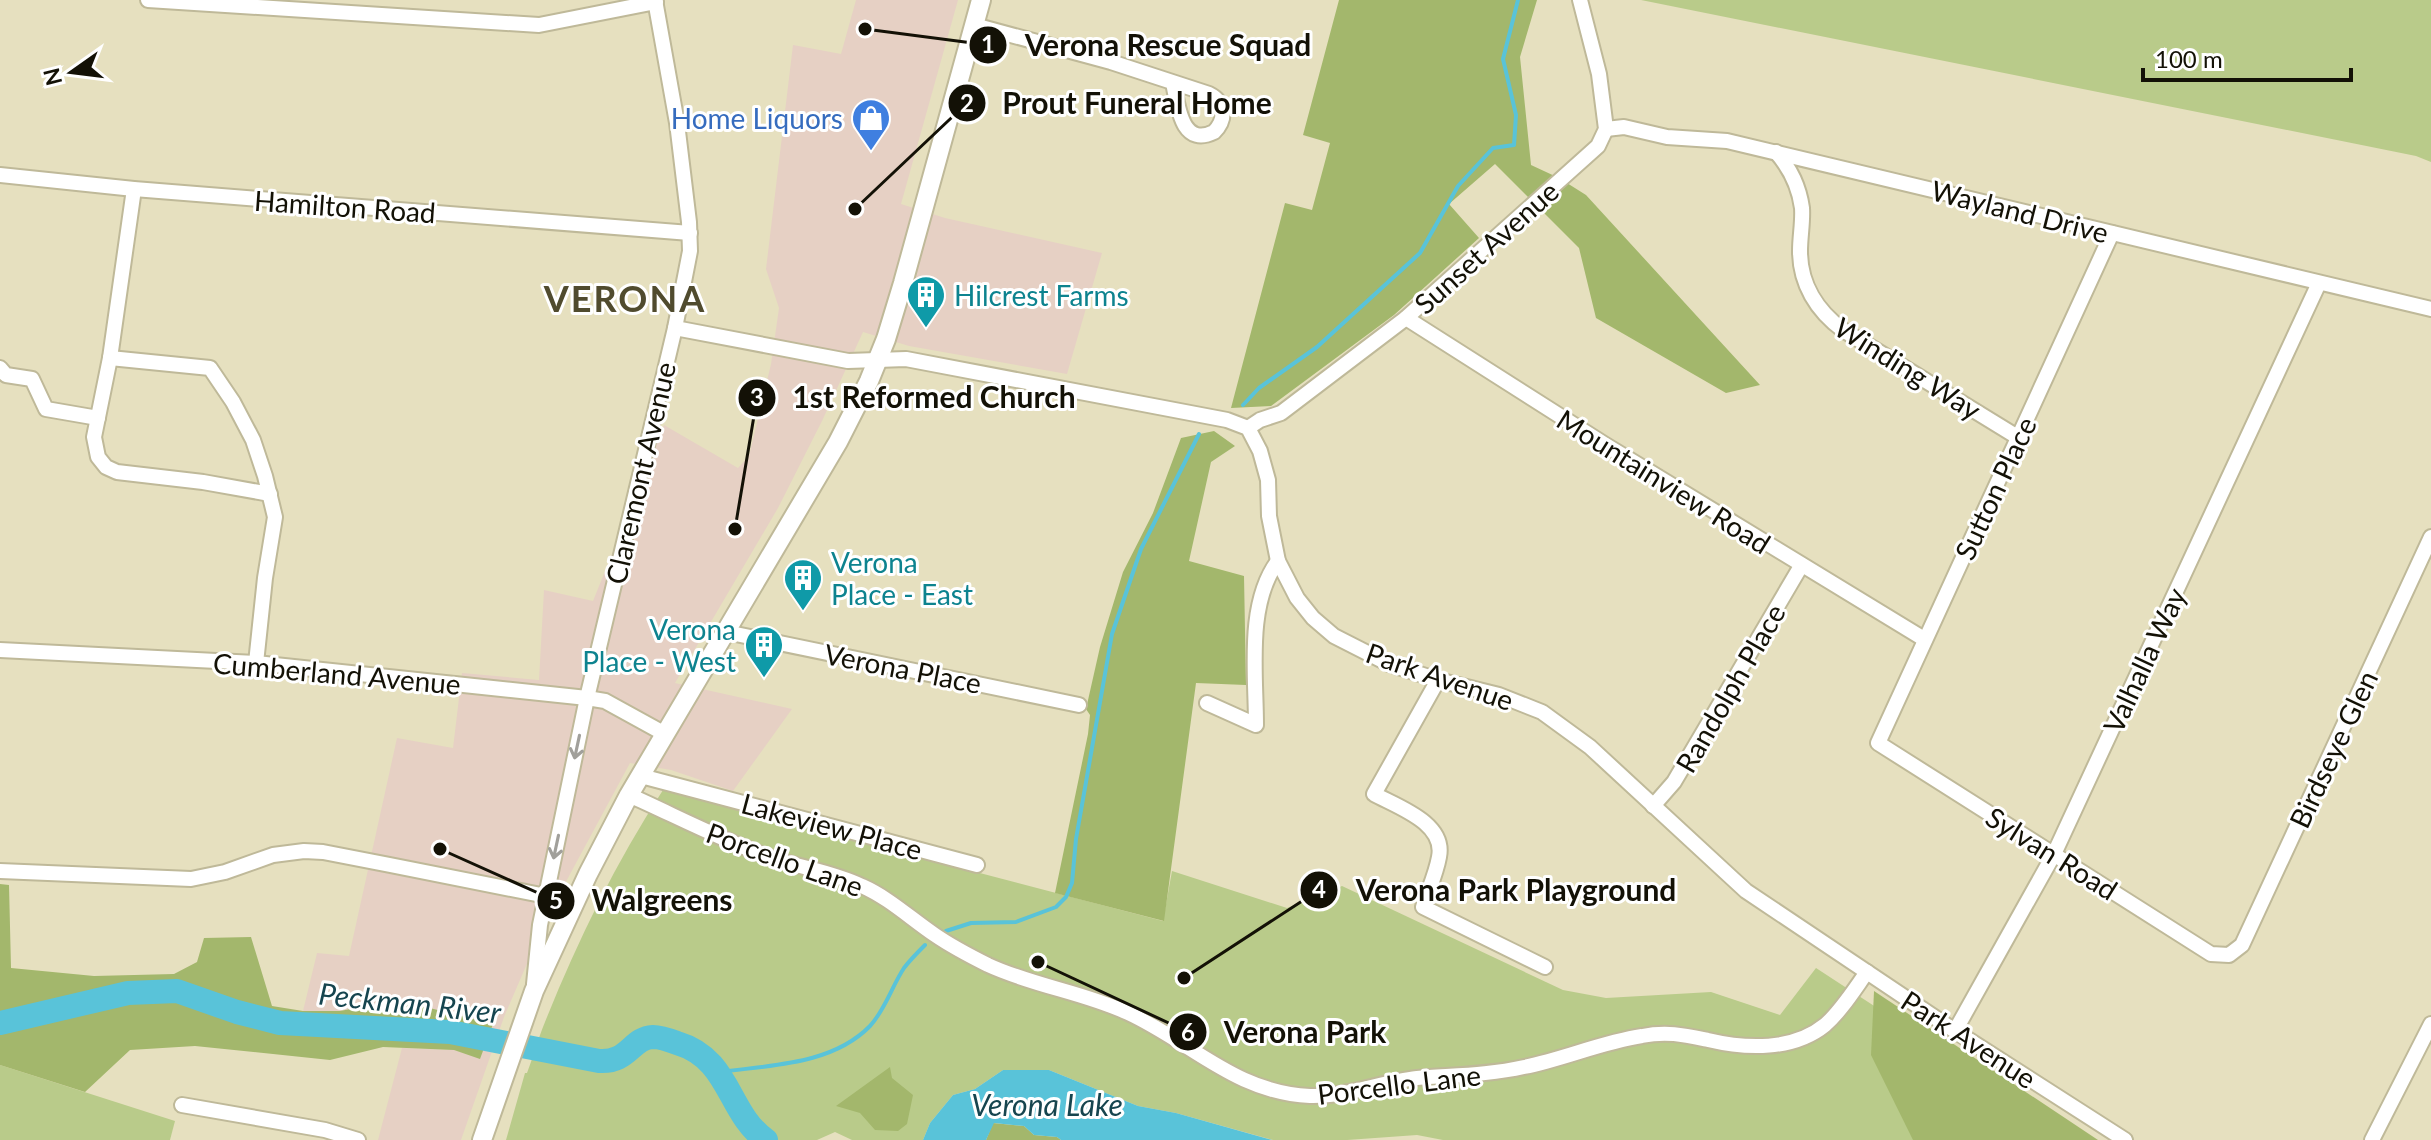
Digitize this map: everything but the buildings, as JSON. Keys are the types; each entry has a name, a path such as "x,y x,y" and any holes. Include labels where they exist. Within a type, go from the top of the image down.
{"main road":[{"path":"482,1140 534,991 588,874 629,795 838,442 878,360 903,283 981,0"}],"street":[{"path":"148,0 364,7 539,25 655,1"},
{"path":"1580,0 1613,128"},
{"name":"Claremont Avenue","path":"534,991 540,925 587,698 687,269 690,233 677,123 655,1"},
{"path":"974,25 1111,62 1173,83"},
{"name":"Wayland Drive","path":"1613,128 1667,137 1727,141 2431,309"},
{"name":"Sunset Avenue","path":"1248,428 1281,413 1406,318 1598,146 1613,128"},
{"name":"Winding Way","path":"1776,152 1790,172 1799,195 1801,261 1807,285 1818,307 1843,330 2019,438"},
{"name":"Hamilton Road","path":"0,175 134,189 690,233"},
{"path":"134,189 110,358 94,437 95,451 101,462 111,470 270,494"},
{"name":"Sutton Place","path":"1878,743 2112,233"},
{"name":"Valhalla Way","path":"1955,1031 2054,854 2319,283"},
{"name":"Mountainview Road","path":"1406,318 1801,566 1924,639"},
{"path":"675,328 848,361 906,359 1227,420 1248,428"},
{"path":"110,358 210,368 244,421 259,458 275,517 256,663"},
{"path":"0,368 6,375 32,379 46,409 98,418"},
{"name":"Park Avenue","path":"1248,428 1260,451 1268,480 1269,516 1278,561 1297,598 1313,618 1334,636 1389,664 1499,695 1542,712 1590,747 1746,891 2125,1140"},
{"name":"Birdseye Glen","path":"2229,955 2242,945 2431,537"},
{"path":"1207,703 1256,725 1256,626 1263,588 1269,572 1278,561"},
{"name":"Randolph Place","path":"1653,806 1674,782 1801,566"},
{"name":"Verona Place","path":"726,632 1079,705"},
{"name":"Cumberland Avenue","path":"0,650 256,663 587,698 605,701 665,734"},
{"path":"1438,680 1374,794 1419,818 1433,830 1440,854 1423,907 1545,967"},
{"name":"Sylvan Road","path":"1878,743 2211,954 2229,955"},
{"name":"Lakeview Place","path":"641,776 977,865"},
{"name":"Porcello Lane","path":"629,795 752,850 857,883 985,964 1129,1013 1231,1075 1260,1087 1293,1095 1326,1096 1419,1078 1475,1075 1525,1067 1644,1035 1684,1034 1742,1046 1794,1042 1825,1024 1867,972"},
{"path":"0,871 191,879 225,872 273,855 313,852 546,896"},
{"path":"2372,1140 2431,1024"},
{"path":"182,1105 325,1130 358,1140"}],"shaded area":[{"path":"856,0 958,0 901,204 945,218 1102,253 1067,374 909,346 863,332 778,508 675,683 792,709 733,791 671,770 630,763 548,915 504,1017 461,1140 378,1140 402,1048 454,1050 480,1058 493,1025 398,1000 340,1011 303,1011 317,953 349,956 397,738 453,748 462,673 539,680 544,590 593,601 664,425 738,468 749,456 771,364 779,308 766,269 793,45 841,54"}],"green space":[{"path":"1339,0 1537,0 1520,57 1531,165 1586,195 1760,385 1726,393 1596,318 1579,248 1495,164 1449,204 1479,238 1394,315 1271,406 1231,408 1285,203 1312,210 1330,143 1303,135"},
{"path":"1641,0 2431,0 2431,162 2416,156"},
{"path":"1214,431 1235,446 1211,462 1189,561 1244,576 1246,685 1196,683 1164,921 1055,893 1088,734 1090,715 1086,709 1100,647 1123,572 1153,513 1181,438"},
{"path":"663,790 1163,921 1172,871 1287,908 1342,886 1563,990 1606,998 1711,992 1780,1015 1816,968 2085,1140 1443,1140 1417,1135 1347,1140 1273,1140 1176,1113 1138,1106 1049,1070 1003,1070 975,1089 953,1095 930,1123 923,1140 852,1140 835,1132 817,1140 506,1140 525,1073 570,962 613,874"},
{"path":"0,884 9,885 11,968 94,976 174,974 197,962 204,938 251,937 272,1006 303,1011 340,1011 398,1000 493,1024 480,1059 454,1050 383,1047 330,1060 195,1046 130,1050 85,1092 0,1065"},
{"path":"1874,991 2098,1140 1913,1140 1871,1055"},
{"path":"0,1065 175,1121 170,1140 0,1140"},
{"path":"890,1067 892,1078 913,1095 907,1124 898,1131 875,1130 860,1113 836,1106"},
{"path":"993,1123 1024,1126 1034,1135 1061,1140 986,1140"}],"water":[{"name":"Verona Lake","path":"1003,1070 1049,1070 1138,1106 1176,1113 1272,1140 1061,1140 1034,1135 1024,1126 994,1123 986,1140 923,1140 930,1123 953,1095 975,1089"}],"waterway":[{"path":"1243,405 1259,388 1317,347 1420,253 1458,186 1493,148 1514,145 1516,115 1503,59 1518,0"},
{"path":"946,931 971,923 1016,922 1056,907 1066,897 1072,883 1076,839 1112,634 1141,549 1199,434"},
{"path":"720,1072 800,1061 838,1049 855,1039 875,1020 904,968 925,945"},
{"name":"Peckman River","path":"0,1023 128,993 177,991 280,1023 450,1032 599,1061 617,1058 640,1041 653,1037 695,1051 708,1061 743,1116 766,1140"}],"place":[{"name":"Verona Rescue Squad","path":"865,29"},
{"name":"Home Liquors","path":"871,152"},
{"name":"Prout Funeral Home","path":"855,209"},
{"name":"Hilcrest Farms","path":"926,329"},
{"name":"1st Reformed Church","path":"735,529"},
{"name":"Verona Place - East","path":"803,612"},
{"name":"Verona Place - West","path":"764,679"},
{"name":"Walgreens","path":"440,849"},
{"name":"Verona Park","path":"1038,962"},
{"name":"Verona Park Playground","path":"1184,978"}],"district":[{"name":"VERONA","path":"625,298"}]}
